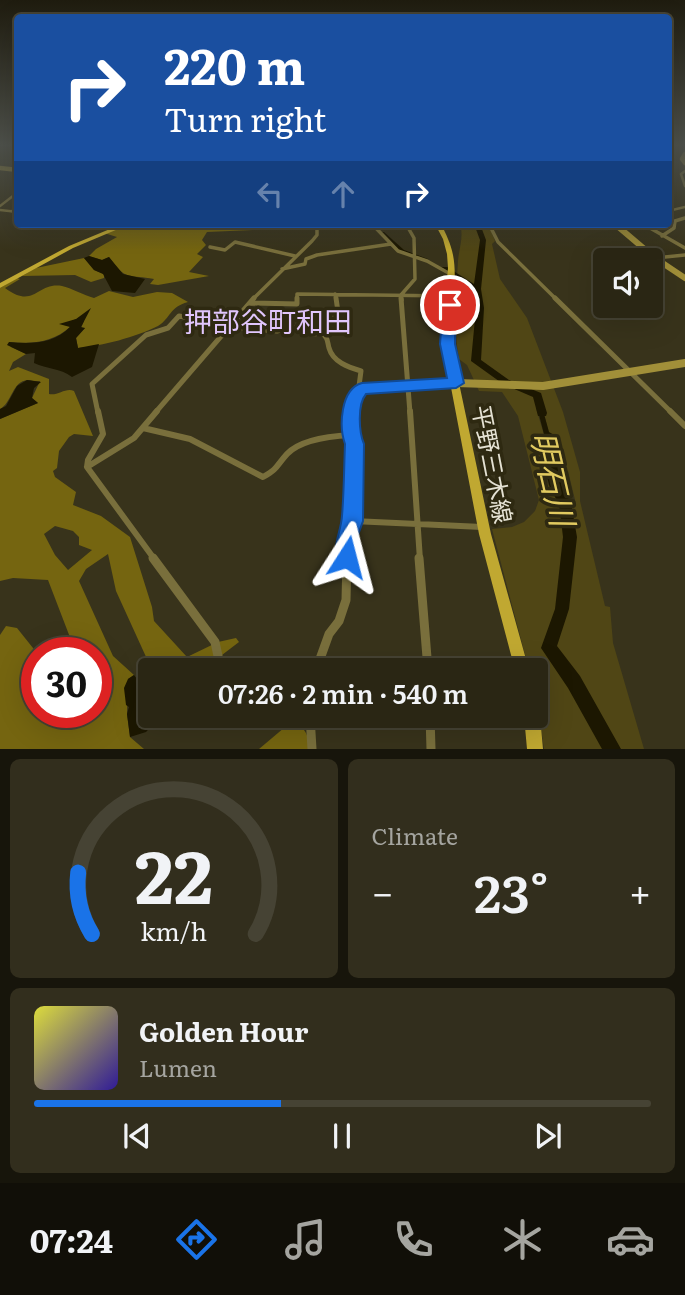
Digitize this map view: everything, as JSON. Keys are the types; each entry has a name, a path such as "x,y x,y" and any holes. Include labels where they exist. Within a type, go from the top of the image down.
{"main road":[{"path":"0,284 60,249 110,228"},
{"path":"0,284 86,240 117,228"},
{"name":"平野三木線","path":"440,228 451,251 447,344 458,383 467,453 491,565 518,658"},
{"path":"533,728 535,749"}],"street":[{"path":"0,208 14,196"},
{"path":"662,236 674,228 675,221 685,218"},
{"path":"87,467 118,450 143,428 250,303 317,235 317,228"},
{"path":"375,228 398,251 452,274"},
{"path":"408,228 414,238 415,279 401,295 410,385 427,658"},
{"path":"491,228 498,242 685,426"},
{"path":"620,228 643,248"},
{"path":"649,228 685,248"},
{"path":"210,247 225,250 235,242 295,256"},
{"path":"282,269 305,264 306,259 317,255 373,249 391,244"},
{"path":"663,257 685,255"},
{"path":"673,256 685,261"},
{"path":"663,263 685,278"},
{"path":"250,303 297,304 297,294 450,296"},
{"path":"322,333 338,312 335,294"},
{"path":"218,658 215,642 87,467 88,460 103,434 92,384 146,335 168,328 179,316 261,331 291,327 313,334 322,333 328,338 327,350 332,356 349,369 360,371 359,386 362,389"},
{"path":"320,658 346,600 347,535 353,521 355,444 351,435 354,398 362,389 458,383 558,384 685,363"},
{"path":"143,428 190,439 257,477 263,477 279,468 288,453 322,437 351,435"},
{"path":"353,521 484,527"},
{"path":"311,728 312,749"},
{"path":"430,728 431,749"}],"shaded area":[{"path":"119,228 265,228 207,232 202,240 206,245 197,254 203,257 189,272 209,276 158,285 150,284 154,279 124,274 109,257 102,260 89,256 117,237 104,233"},
{"path":"461,228 490,228 495,241 492,244 500,279 527,318 563,412 580,472 580,501 605,606 610,607 613,643 644,749 544,749 541,728 548,728 548,658 526,658 492,529 512,527 524,522 535,511 539,500 518,416 502,392 479,391 467,365 459,359 456,335","holes":["541,403 549,433 557,439 563,471 568,471 576,504 559,504 543,475 539,459 545,438 536,408"]},
{"path":"89,256 102,260 109,257 123,274 145,279 135,293 112,291 103,274 94,270 84,258"},
{"path":"84,258 94,270 104,274 104,278 91,282 75,275 22,276 36,268"},
{"path":"17,278 20,279 5,288 23,296 53,286 62,286 94,298 109,291 133,297 157,292 172,293 188,302 177,307 158,326 108,343 78,348 76,338 85,328 81,328 84,321 76,319 64,325 71,326 64,332 50,339 26,343 9,342 11,347 26,354 13,362 9,371 18,367 49,379 49,394 74,391 93,436 74,434 69,437 59,451 57,468 53,471 55,477 76,492 73,505 101,516 130,537 154,621 187,657 218,642 236,638 239,642 222,658 147,658 116,591 108,554 86,569 79,581 104,637 70,637 48,580 13,578 0,581 0,419 38,403 32,398 40,381 23,381 0,409 0,288","holes":["55,526 73,531 79,537 79,545 92,550 68,570 55,555 44,534"]},
{"path":"91,308 81,327 85,328 76,338 78,348 99,344 92,367 72,377 34,363 35,353 26,354 7,345 9,342 34,343 57,337 70,327 59,324 76,319"},
{"path":"27,380 41,382 34,388 32,398 38,403 0,419 0,409 6,406 17,386"},
{"path":"536,403 541,403 549,432 554,435 553,443 562,475 543,475 539,459 545,438"},
{"path":"6,626 17,628 24,637 21,637 21,728 112,728 112,654 134,675 128,679 127,714 130,737 144,749 0,749 0,635"},
{"path":"134,675 138,680 138,728 150,728 130,737 127,714 129,707 126,705 124,688 128,679"},
{"path":"284,728 302,728 308,739 309,749 259,749"}],"waterway":[{"name":"明石川","path":"477,289 483,240 478,228"},
{"path":"382,233 402,251 424,259"},
{"path":"444,269 477,289"},
{"name":"明石川","path":"477,289 480,308 476,361 506,382 537,395 542,413"},
{"name":"明石川","path":"549,462 556,488 565,503 570,537 562,609 549,648 574,682 612,749"}],"district":[{"name":"押部谷町和田","path":"268,320"}],"route":[{"path":"347,557 347,535 353,521 355,444 351,435 354,398 362,389 456,383 447,344 450,305"}]}
